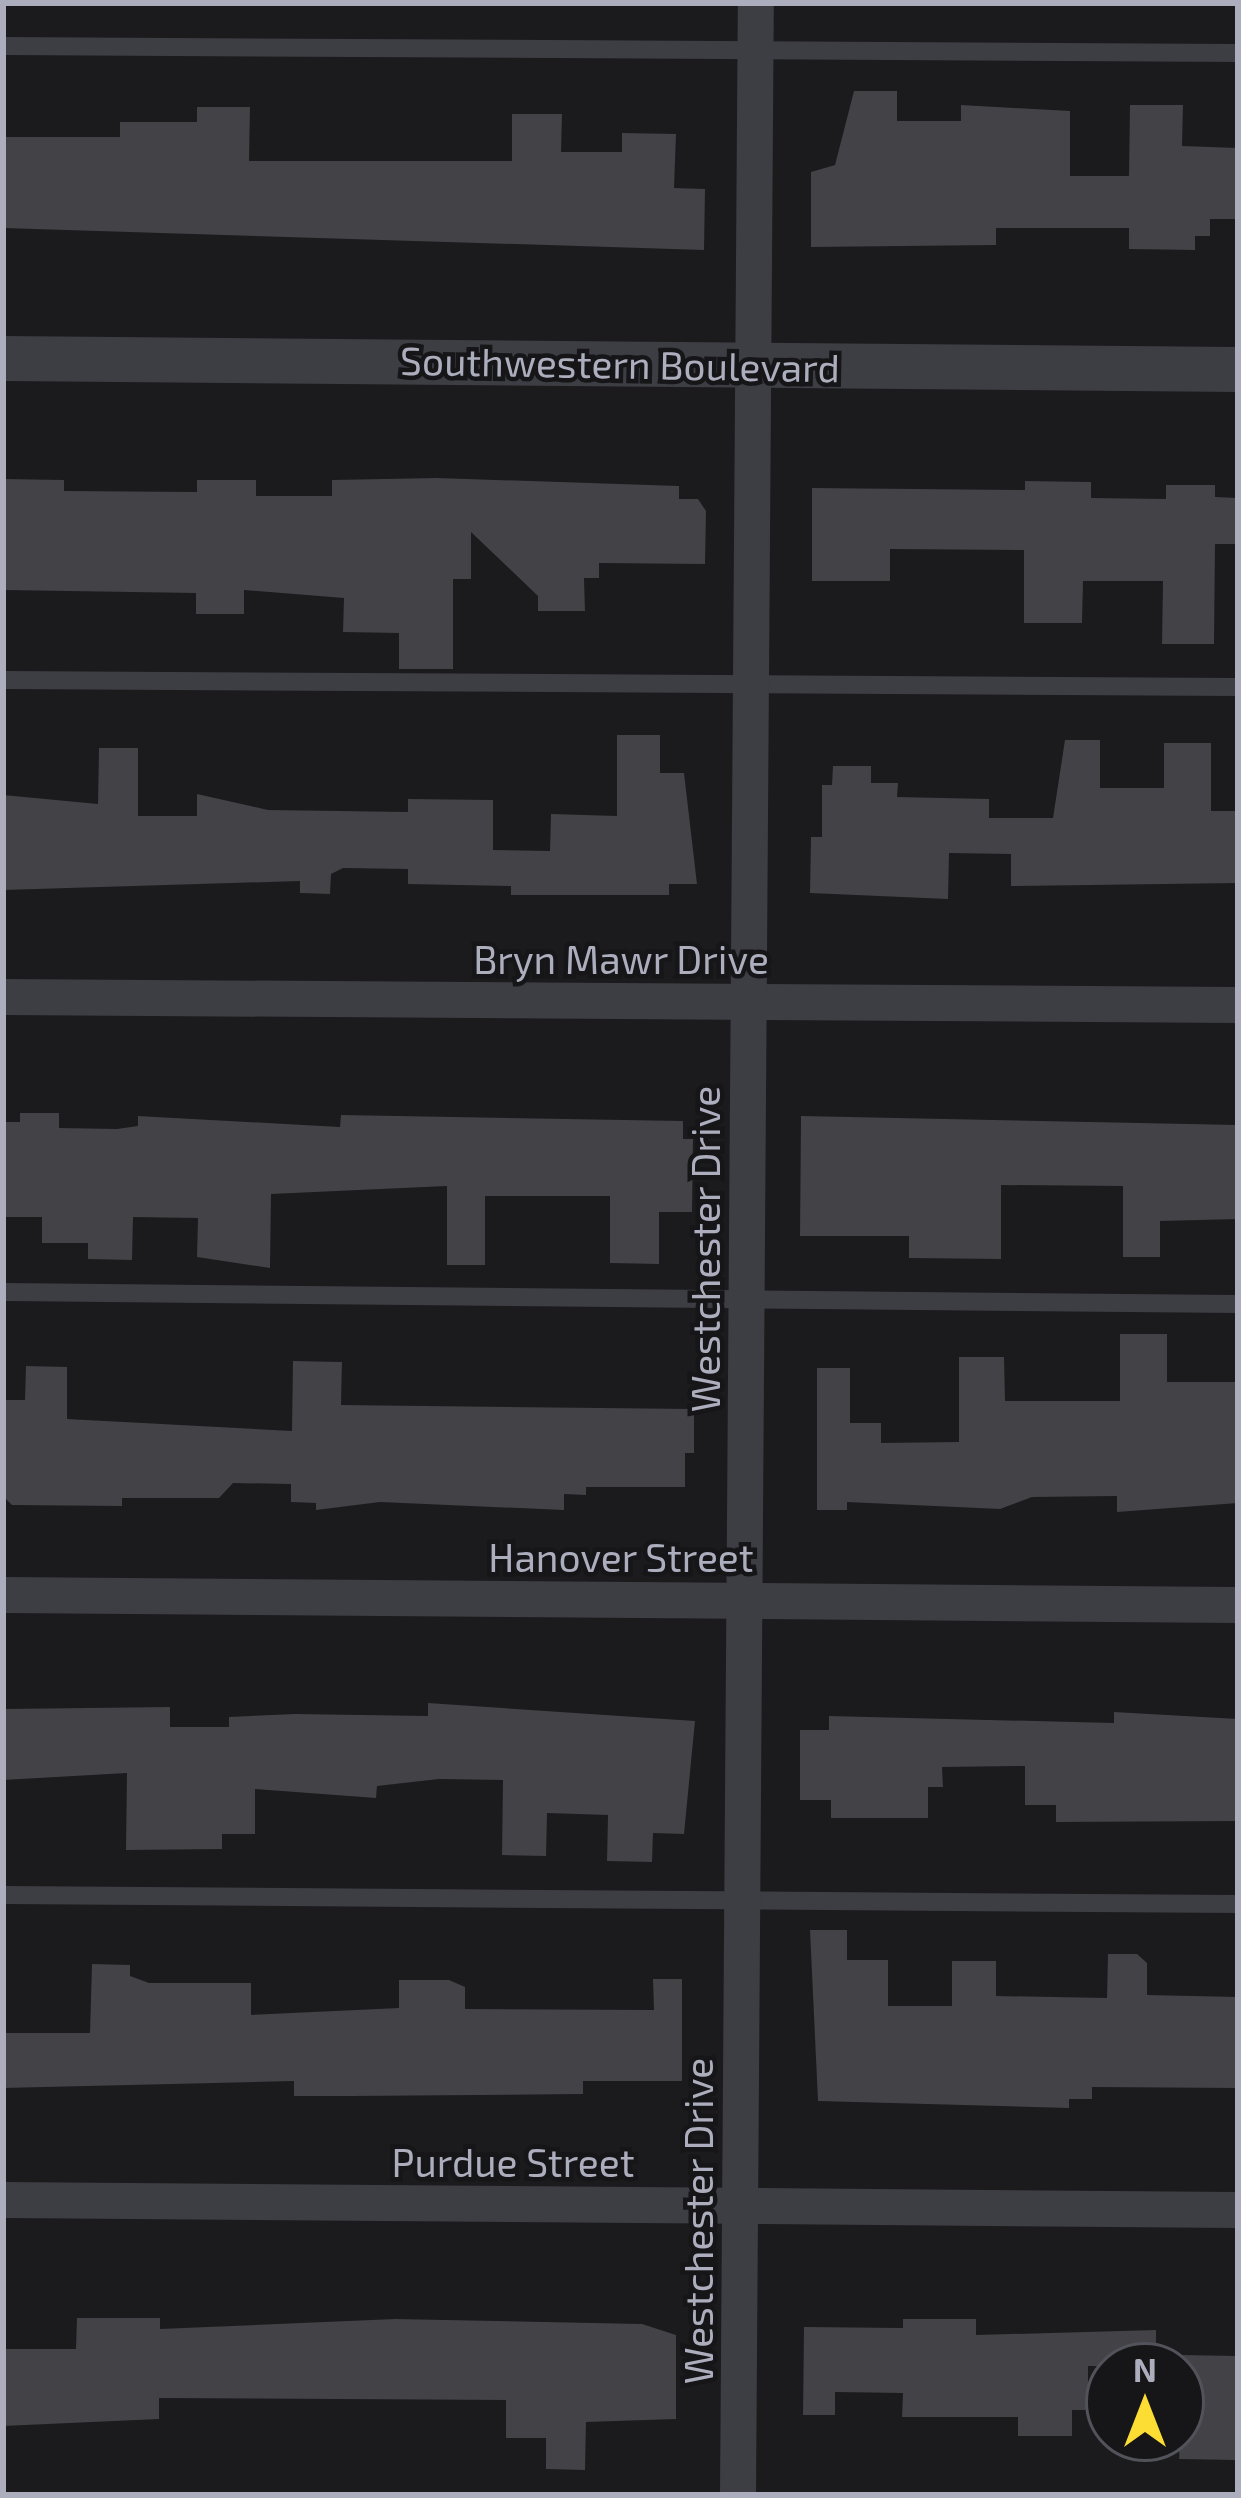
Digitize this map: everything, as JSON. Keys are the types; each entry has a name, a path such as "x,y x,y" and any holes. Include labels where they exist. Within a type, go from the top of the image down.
{"street":[{"name":"Westchester Drive","path":"738,2495 756,3"},
{"name":"Southwestern Boulevard","path":"3,358 1238,369"},
{"name":"Bryn Mawr Drive","path":"3,997 1238,1005"},
{"name":"Hanover Street","path":"3,1595 1238,1605"},
{"name":"Purdue Street","path":"3,2200 1238,2210"}],"lane":[{"path":"3,46 1238,53"},
{"path":"3,680 1238,687"},
{"path":"3,1292 1238,1304"},
{"path":"3,1895 1238,1904"}],"building":[{"path":"854,91 897,91 897,121 961,121 961,105 1070,111 1070,176 1129,176 1130,105 1183,105 1182,146 1238,148 1238,219 1210,219 1210,236 1195,236 1195,250 1129,249 1129,228 996,228 996,245 811,247 811,172 835,165"},
{"path":"197,107 250,107 249,161 512,161 512,114 562,114 561,152 622,152 622,133 676,134 674,188 705,189 704,250 3,228 3,137 120,137 120,122 197,122"},
{"path":"437,478 679,486 679,499 698,499 706,511 705,564 599,563 599,578 584,578 585,611 538,611 538,596 471,532 471,579 453,579 453,669 399,669 399,633 343,632 344,598 244,590 244,614 196,614 196,593 3,590 3,479 64,480 64,491 197,492 197,480 256,480 256,496 332,496 332,480"},
{"path":"1025,481 1091,482 1091,498 1166,499 1166,485 1215,485 1215,497 1238,498 1238,544 1215,544 1214,644 1162,644 1163,581 1083,581 1082,623 1024,623 1024,550 890,549 890,581 812,581 812,488 1025,490"},
{"path":"617,735 660,735 660,773 684,773 697,884 669,884 669,895 511,895 511,886 408,884 408,869 343,868 331,874 330,894 300,893 300,881 3,890 3,795 98,804 99,748 138,748 138,816 197,816 197,794 268,810 408,812 408,799 493,800 493,850 550,851 551,814 617,816"},
{"path":"1065,740 1100,740 1100,788 1164,788 1164,743 1211,743 1211,811 1238,811 1238,883 1011,886 1011,854 949,853 948,899 810,893 811,837 822,837 822,785 832,785 833,766 871,766 871,783 898,783 897,797 989,799 989,818 1053,818"},
{"path":"20,1113 59,1113 59,1128 117,1129 138,1126 138,1116 340,1127 341,1115 683,1121 683,1139 693,1139 692,1212 659,1212 659,1264 610,1263 610,1196 485,1196 485,1265 447,1265 447,1186 271,1194 270,1268 197,1257 198,1218 133,1217 132,1260 88,1259 88,1243 42,1243 42,1217 3,1217 3,1122 20,1122"},
{"path":"801,1116 1238,1125 1238,1219 1160,1221 1160,1257 1123,1257 1123,1186 1001,1185 1001,1259 909,1258 909,1236 800,1236"},
{"path":"1120,1334 1167,1334 1167,1382 1238,1382 1238,1503 1117,1512 1117,1496 1032,1497 1000,1509 847,1502 847,1510 817,1510 817,1368 850,1368 850,1423 881,1423 881,1443 959,1442 959,1357 1004,1357 1005,1401 1120,1401"},
{"path":"293,1361 342,1362 341,1405 694,1409 694,1453 685,1453 685,1487 586,1487 586,1495 564,1494 564,1510 380,1502 316,1510 316,1503 291,1502 291,1484 233,1483 219,1498 122,1498 122,1506 12,1505 3,1496 3,1400 25,1400 26,1366 67,1367 67,1419 292,1431"},
{"path":"428,1703 695,1721 684,1834 653,1833 652,1862 607,1861 608,1815 547,1813 546,1856 502,1855 503,1780 439,1779 377,1786 376,1798 255,1789 255,1834 222,1834 222,1849 126,1850 127,1773 3,1780 3,1709 170,1707 170,1727 229,1727 229,1717 428,1716"},
{"path":"1114,1712 1238,1719 1238,1821 1056,1822 1056,1805 1025,1805 1025,1766 942,1767 943,1787 928,1787 928,1818 831,1818 831,1800 800,1800 800,1730 829,1730 829,1716 1114,1723"},
{"path":"810,1930 847,1930 847,1960 888,1960 888,2006 952,2006 952,1961 996,1961 996,1996 1107,1998 1108,1954 1137,1954 1147,1963 1147,1995 1238,1997 1238,2088 1092,2087 1092,2099 1069,2099 1069,2108 818,2101"},
{"path":"92,1964 130,1965 130,1976 149,1983 251,1983 251,2015 399,2008 399,1980 449,1980 465,1987 465,2009 654,2010 653,1979 682,1979 682,2081 583,2081 583,2094 294,2096 294,2081 3,2088 3,2033 90,2033"},
{"path":"77,2318 160,2318 160,2329 395,2319 642,2324 676,2335 676,2419 586,2422 585,2470 546,2469 546,2438 506,2438 506,2400 159,2398 159,2419 3,2426 3,2349 76,2349"},
{"path":"903,2319 976,2319 976,2335 1156,2330 1156,2342 1085,2342 1085,2410 1072,2410 1072,2436 1018,2436 1018,2417 902,2417 903,2393 835,2392 835,2415 803,2415 804,2327 903,2328"},
{"path":"1205,2355 1238,2356 1236,2460 1205,2459"}]}
